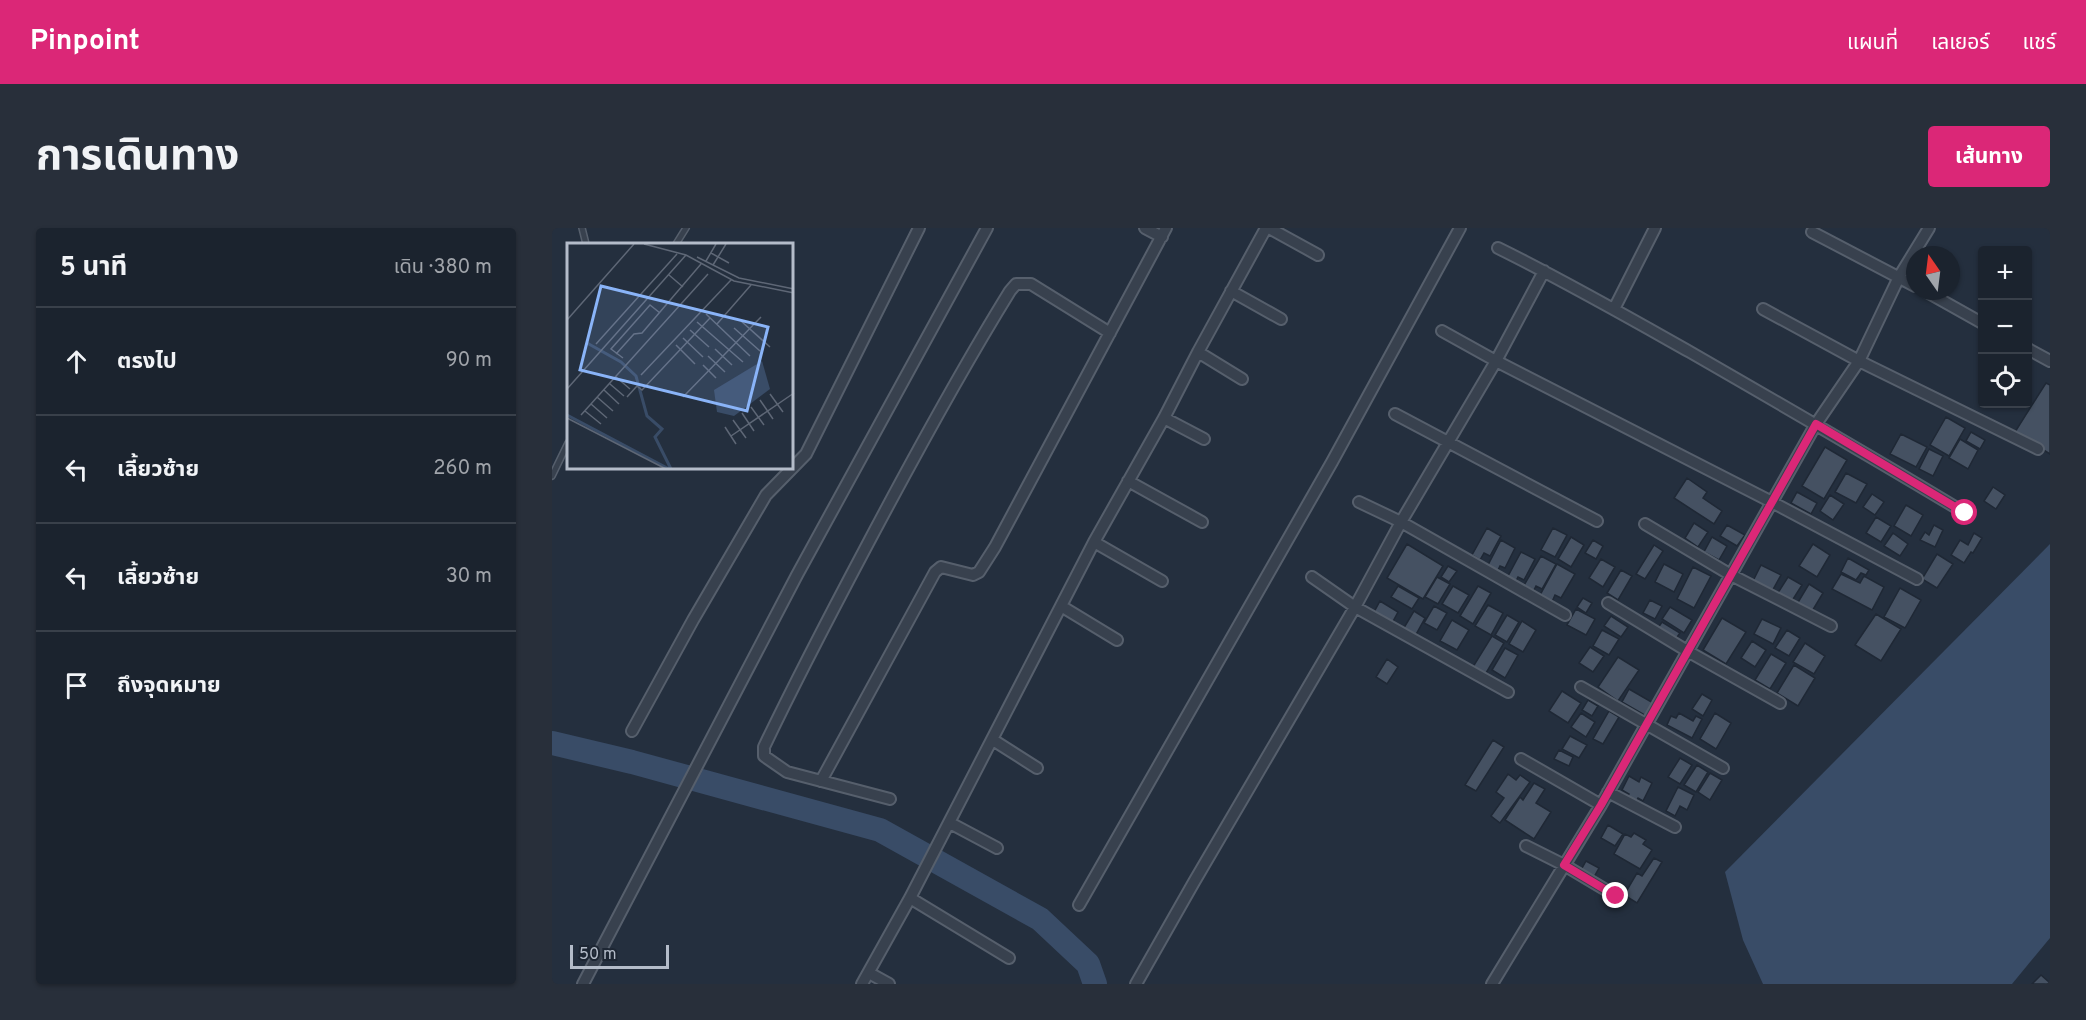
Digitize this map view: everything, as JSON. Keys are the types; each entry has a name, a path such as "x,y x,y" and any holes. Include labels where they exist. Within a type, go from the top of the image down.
{"street":[{"path":"794,466 806,454 919,228"},
{"path":"583,984 797,574 987,228"},
{"path":"821,781 934,572 941,567 973,575 979,572 985,564 1164,232 1145,228"},
{"path":"862,984 950,823 1094,542 1164,418 1231,291 1268,228 1318,255"},
{"path":"1079,905 1332,462 1460,228"},
{"path":"1614,309 1654,228"},
{"path":"1492,984 1601,805 1816,424 1859,361 1899,277 1929,228"},
{"path":"1812,232 1906,281"},
{"path":"1498,248 1614,309 1816,424 1965,513"},
{"path":"1136,984 1355,608 1401,522 1496,362 1545,271"},
{"path":"890,799 787,772 764,756 764,747 793,685 970,356 1016,284 1031,284 1110,333"},
{"path":"1231,291 1281,319"},
{"path":"1941,300 1978,320"},
{"path":"1763,309 1859,361 2038,449"},
{"path":"1442,331 1496,362 1772,502 1917,579"},
{"path":"2032,351 2050,361"},
{"path":"1198,352 1242,379"},
{"path":"1395,414 1597,521"},
{"path":"1164,418 1204,439"},
{"path":"632,731 766,495 790,470"},
{"path":"1128,481 1202,522"},
{"path":"1359,502 1401,522 1565,615"},
{"path":"1645,524 1731,575 1831,626"},
{"path":"1094,542 1162,580"},
{"path":"1312,577 1355,608 1508,692"},
{"path":"1608,603 1780,703"},
{"path":"1061,606 1117,640"},
{"path":"1581,687 1723,768"},
{"path":"993,740 1037,768"},
{"path":"1521,759 1601,805"},
{"path":"1608,792 1675,827"},
{"path":"950,823 997,848"},
{"path":"1526,846 1564,865 1616,896"},
{"path":"910,898 1009,958"},
{"path":"868,973 890,984"}],"lane":[{"path":"582,228 586,243"},
{"path":"677,243 686,228"},
{"path":"552,476 567,445"}],"water":[{"path":"2050,544 2050,938 2012,984 1763,984 1743,940 1725,872"}],"building":[{"path":"2046,383 2050,385 2050,454 2015,432"},
{"path":"1946,417 1965,428 1949,456 1930,445"},
{"path":"1971,432 1985,440 1980,449 1966,441"},
{"path":"1901,434 1927,447 1916,467 1890,454"},
{"path":"1960,439 1978,450 1968,469 1949,458"},
{"path":"1825,447 1847,460 1824,499 1802,486"},
{"path":"1929,449 1943,456 1933,476 1919,469"},
{"path":"1846,473 1867,484 1856,503 1835,492"},
{"path":"1687,478 1707,492 1703,498 1722,511 1714,524 1674,498"},
{"path":"1993,487 2005,495 1996,509 1984,501"},
{"path":"1797,492 1817,503 1811,514 1791,503"},
{"path":"1872,494 1884,502 1875,515 1863,507"},
{"path":"1830,495 1844,504 1833,520 1820,511"},
{"path":"1906,505 1923,515 1911,536 1894,526"},
{"path":"1876,517 1891,526 1881,542 1866,533"},
{"path":"1694,523 1708,532 1698,547 1685,538"},
{"path":"1727,525 1745,535 1737,546 1720,536"},
{"path":"1934,525 1943,530 1935,547 1920,540 1925,532 1929,535"},
{"path":"1487,528 1501,536 1490,556 1484,553 1480,560 1472,555"},
{"path":"1553,528 1567,535 1555,557 1541,550"},
{"path":"1893,533 1908,544 1900,556 1884,546"},
{"path":"1974,533 1982,538 1964,563 1951,555 1960,540 1968,545"},
{"path":"1571,537 1584,545 1571,567 1558,559"},
{"path":"1712,537 1727,546 1719,560 1704,552"},
{"path":"1501,540 1515,548 1505,568 1500,566 1497,572 1487,567"},
{"path":"1593,540 1603,546 1596,559 1585,553"},
{"path":"1407,544 1443,566 1423,599 1387,578"},
{"path":"1813,544 1830,555 1817,577 1799,566"},
{"path":"1654,545 1663,551 1645,579 1636,574"},
{"path":"1521,552 1535,559 1524,580 1518,577 1515,583 1507,578"},
{"path":"1937,554 1953,564 1937,588 1922,579"},
{"path":"1541,556 1556,564 1542,589 1536,586 1533,592 1523,587"},
{"path":"1848,558 1869,570 1866,575 1861,573 1856,580 1841,572"},
{"path":"1601,559 1615,567 1603,587 1589,578"},
{"path":"1557,564 1575,574 1561,598 1555,595 1551,604 1539,597"},
{"path":"1664,564 1683,574 1674,592 1655,582"},
{"path":"1761,565 1781,575 1771,593 1752,583"},
{"path":"1448,566 1457,571 1449,582 1441,577"},
{"path":"1693,567 1711,576 1694,608 1677,599"},
{"path":"1621,570 1632,576 1618,600 1607,593"},
{"path":"1841,574 1860,583 1864,576 1884,587 1872,610 1832,589"},
{"path":"1437,577 1450,584 1438,604 1425,597"},
{"path":"1788,577 1802,585 1790,604 1776,596"},
{"path":"1809,584 1823,593 1811,613 1797,604"},
{"path":"1398,586 1419,598 1412,609 1391,597"},
{"path":"1453,586 1469,595 1458,613 1442,604"},
{"path":"1478,586 1491,593 1473,624 1460,616"},
{"path":"1900,588 1921,600 1905,628 1884,617"},
{"path":"1583,598 1592,603 1586,613 1577,607"},
{"path":"1650,600 1662,606 1655,619 1643,613"},
{"path":"1380,601 1398,612 1391,625 1373,614"},
{"path":"1488,605 1503,613 1491,635 1475,626"},
{"path":"1434,606 1447,613 1437,630 1424,623"},
{"path":"1670,607 1692,620 1684,633 1662,619"},
{"path":"1576,609 1595,619 1586,635 1567,625"},
{"path":"1414,611 1425,618 1414,638 1402,631"},
{"path":"1876,614 1901,629 1881,661 1855,645"},
{"path":"1507,615 1519,622 1507,642 1495,635"},
{"path":"1611,616 1628,627 1621,637 1604,626"},
{"path":"1722,618 1746,632 1726,664 1703,650"},
{"path":"1762,619 1781,628 1773,644 1754,634"},
{"path":"1452,620 1469,630 1457,650 1440,641"},
{"path":"1522,621 1536,630 1523,652 1509,644"},
{"path":"1662,622 1680,633 1675,640 1658,628"},
{"path":"1602,630 1619,639 1609,655 1593,646"},
{"path":"1787,630 1800,638 1789,656 1775,648"},
{"path":"1492,636 1504,643 1483,678 1471,670"},
{"path":"1752,641 1766,650 1755,667 1741,658"},
{"path":"1805,643 1825,656 1814,674 1793,662"},
{"path":"1590,647 1604,656 1593,672 1579,663"},
{"path":"1505,648 1518,655 1505,678 1492,670"},
{"path":"1771,654 1786,663 1770,689 1755,680"},
{"path":"1618,657 1639,670 1618,701 1598,687"},
{"path":"1387,659 1398,667 1387,684 1376,677"},
{"path":"1794,665 1815,678 1798,706 1777,693"},
{"path":"1629,689 1655,704 1648,717 1622,702"},
{"path":"1562,691 1581,703 1568,723 1549,711"},
{"path":"1702,694 1712,700 1703,716 1692,709"},
{"path":"1588,700 1598,706 1592,716 1582,710"},
{"path":"1609,711 1619,717 1603,744 1593,739"},
{"path":"1581,713 1595,722 1586,737 1571,727"},
{"path":"1679,713 1693,721 1696,716 1702,719 1692,738 1667,725 1671,716 1676,718"},
{"path":"1715,713 1731,723 1716,749 1700,739"},
{"path":"1570,736 1587,745 1579,758 1562,749"},
{"path":"1493,740 1504,747 1476,791 1465,785"},
{"path":"1559,750 1573,757 1569,766 1554,759"},
{"path":"1680,758 1692,765 1680,784 1668,777"},
{"path":"1697,765 1708,772 1696,792 1684,785"},
{"path":"1710,773 1722,780 1710,800 1698,792"},
{"path":"1508,774 1516,780 1520,775 1530,782 1500,823 1491,816 1504,798 1496,792"},
{"path":"1629,776 1639,782 1641,777 1652,783 1643,801 1638,798 1636,802 1627,798 1629,794 1622,790"},
{"path":"1534,783 1545,789 1536,803 1551,812 1534,839 1505,820 1520,797 1523,800"},
{"path":"1678,787 1694,795 1687,810 1680,806 1675,816 1666,811"},
{"path":"1608,825 1623,834 1615,846 1601,838"},
{"path":"1634,833 1646,840 1643,844 1652,850 1640,869 1614,854 1625,834 1631,837"},
{"path":"1654,858 1662,862 1637,903 1624,895 1637,873 1642,876"},
{"path":"1586,861 1599,868 1594,877 1581,870"},
{"path":"2041,975 2050,984 2032,984"}],"waterway":[{"path":"552,743 632,762 880,830 1040,919 1088,964 1095,984"}],"route":[{"path":"1616,896 1564,865 1689,652 1816,424 1965,513"}]}
